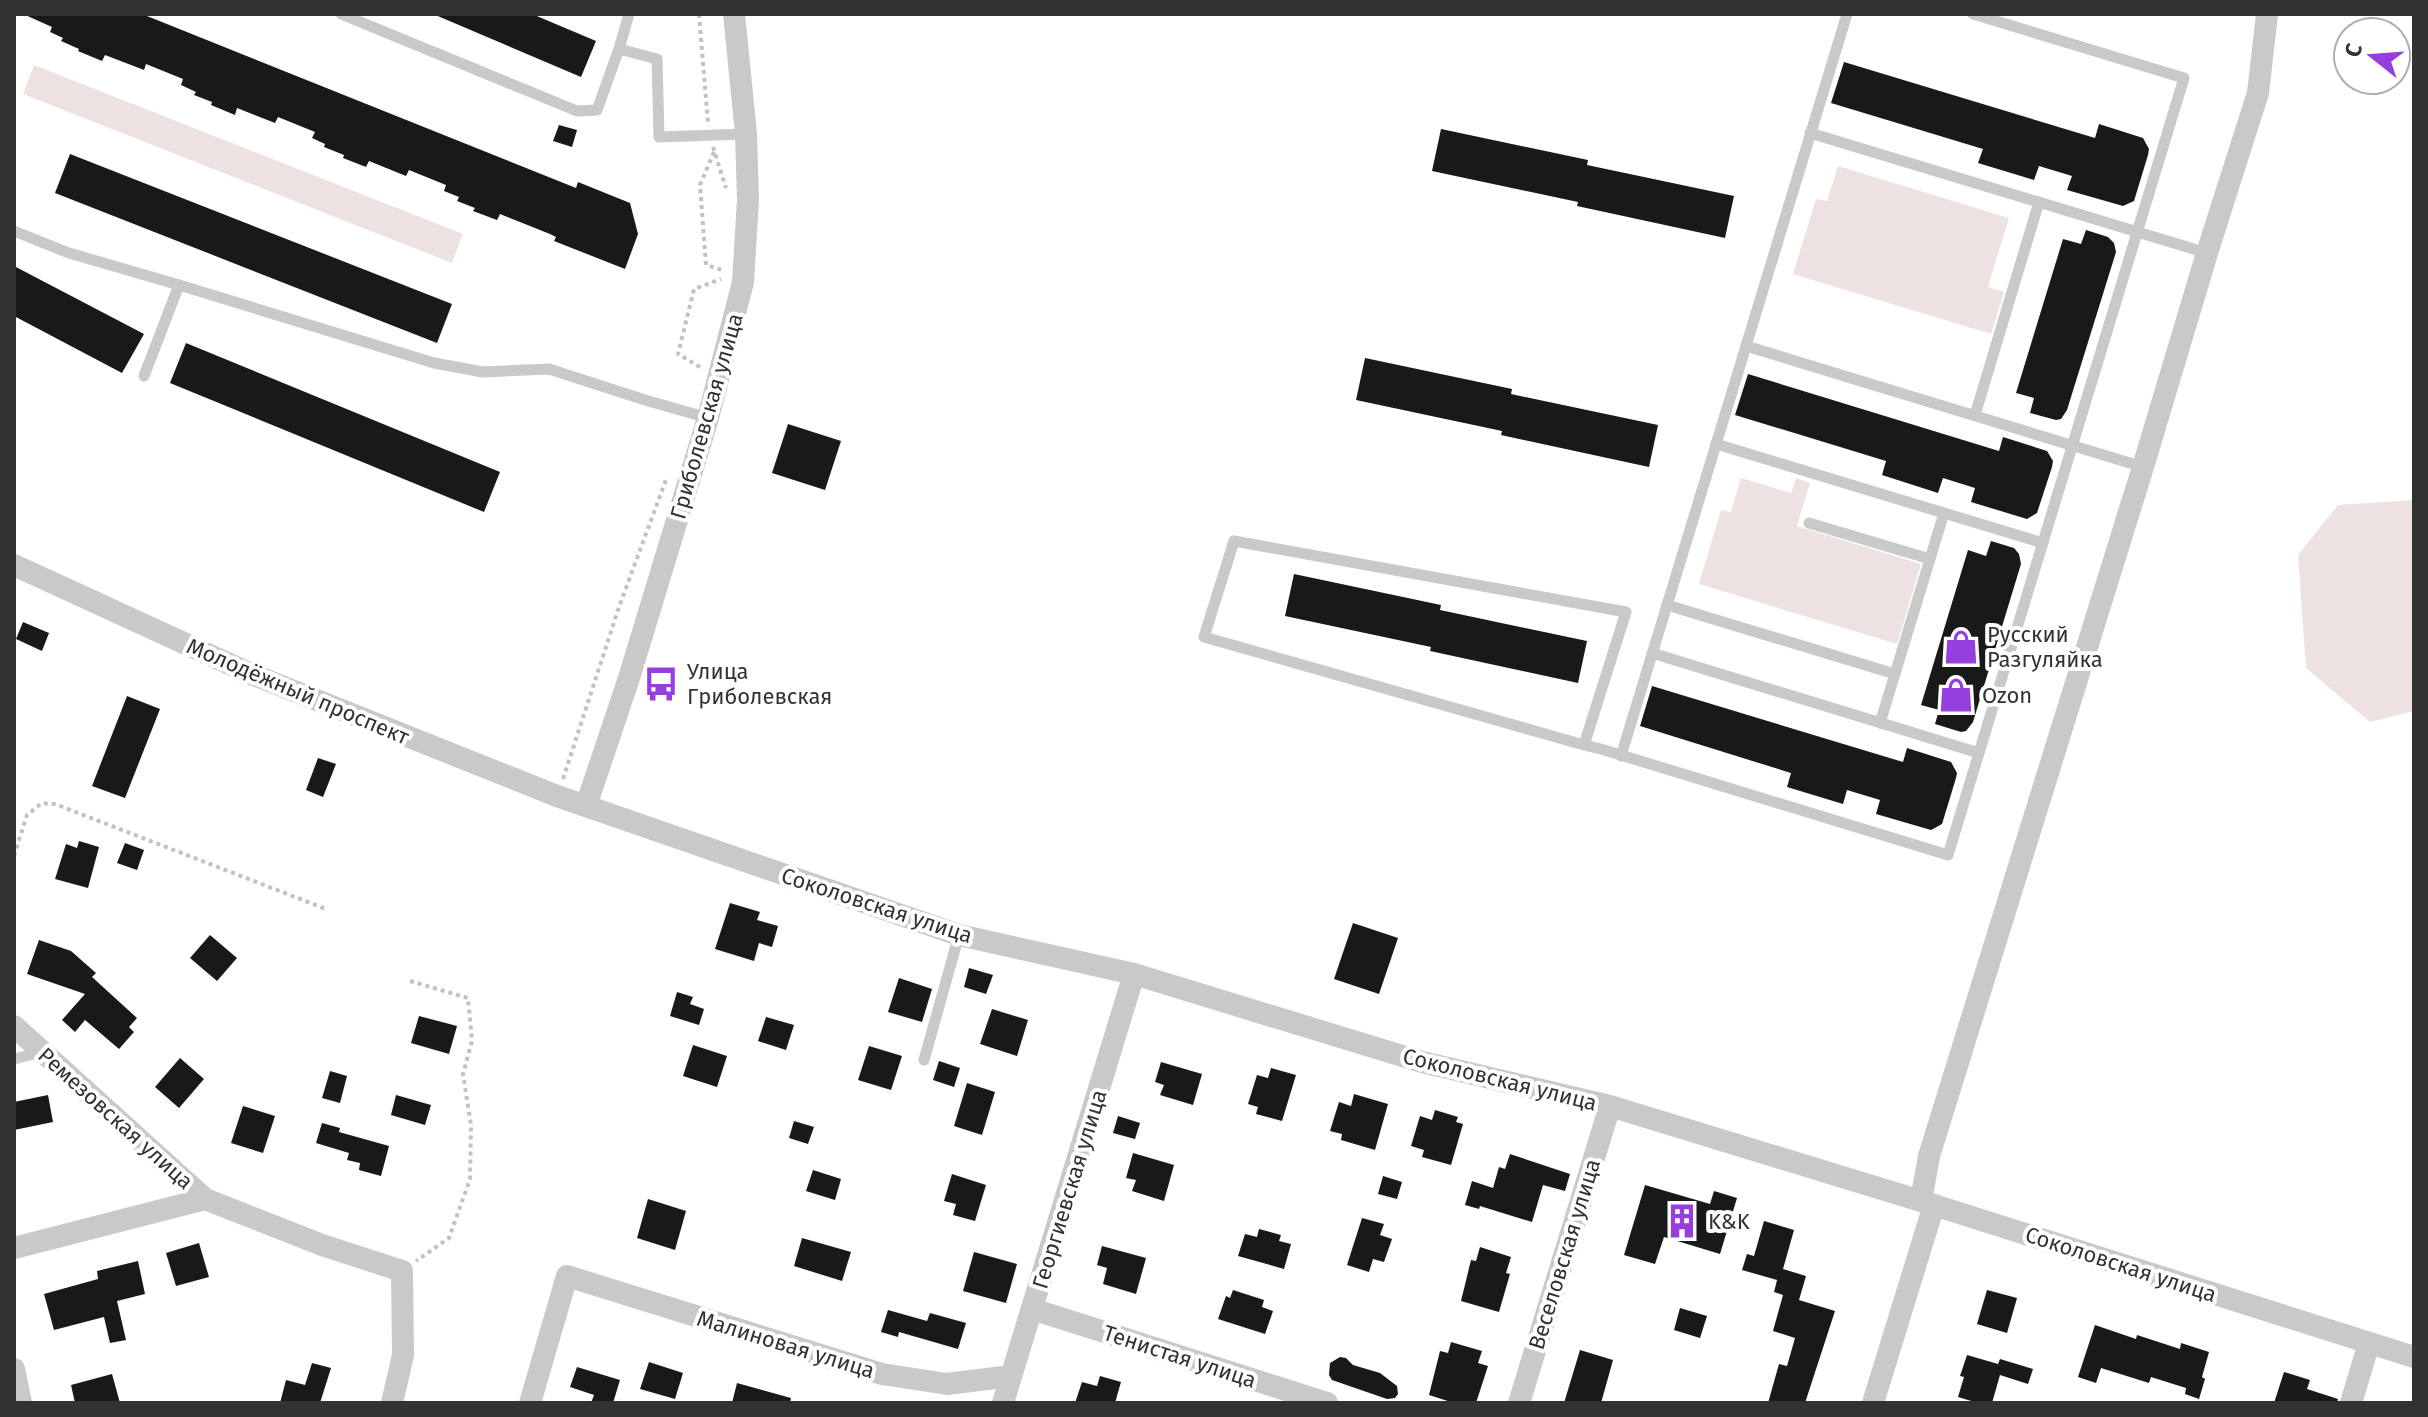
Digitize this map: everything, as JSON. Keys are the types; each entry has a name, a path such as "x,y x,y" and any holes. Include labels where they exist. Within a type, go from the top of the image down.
{"street":[{"name":"Гриболевская улица","path":"586,806 629,678 708,418 743,282 748,200 746,134 734,14"},
{"path":"1873,1403 1928,1203 1929,1156 2258,93 2267,14"},
{"name":"Молодёжный проспект","path":"14,565 249,673 586,806"},
{"name":"Соколовская улица","path":"586,806 959,935 1134,974 1422,1062 1610,1106 2414,1357"},
{"name":"Георгиевская улица","path":"1003,1403 1134,974"},
{"name":"Ремезовская улица","path":"14,1026 205,1199 322,1245 402,1271"},
{"name":"Веселовская улица","path":"1519,1403 1610,1106"},
{"path":"14,1248 205,1199"},
{"path":"392,1403 403,1355 402,1271"},
{"name":"Малиновая улица","path":"530,1403 567,1276 882,1374 947,1384 1011,1376"},
{"name":"Тенистая улица","path":"1032,1309 1327,1403"},
{"path":"2351,1403 2369,1343"},
{"path":"14,1369 21,1403"}],"lane":[{"path":"341,14 577,111 597,110 629,14"},
{"path":"1621,756 1847,14"},
{"path":"1584,745 1626,612 1234,541 1204,637 1584,745 1948,855 2184,78 1973,14"},
{"path":"619,49 657,59 659,137 746,134"},
{"path":"1810,133 2207,253"},
{"path":"1975,415 2039,202"},
{"path":"14,231 69,253 434,363 483,372 549,369 708,418"},
{"path":"144,376 179,285"},
{"path":"1746,346 2143,467"},
{"path":"1716,444 2043,543"},
{"path":"1880,723 1944,513"},
{"path":"1809,523 1930,559"},
{"path":"1667,605 1895,674"},
{"path":"1652,653 1979,753"},
{"path":"924,1060 959,935"},
{"path":"14,1059 44,1051"}],"path":[{"path":"714,151 700,185 706,265 722,270"},
{"path":"702,368 678,354 694,289 721,279"},
{"path":"14,856 27,815 42,803 55,804 326,909"},
{"path":"402,1271 449,1238 470,1179 471,1125 463,1074 472,1041 468,998 410,981"}],"shaded area":[{"path":"34,65 463,234 452,263 23,94"},
{"path":"1838,166 2009,218 1988,287 2004,292 1991,334 1793,274 1816,199 1827,201"},
{"path":"1741,478 1791,493 1796,478 1810,483 1797,526 1921,564 1897,644 1699,584 1721,510 1731,512"},
{"path":"2414,500 2414,711 2370,722 2306,668 2298,555 2338,505"}],"building":[{"path":"23,14 142,14 576,188 578,182 630,203 638,234 625,269 554,241 556,237 500,214 497,220 473,211 475,208 457,201 459,197 444,191 446,185 409,170 406,176 369,161 366,167 343,158 344,155 312,138 315,132 278,117 275,123 237,108 235,115 211,105 212,102 194,95 196,92 181,85 183,79 146,64 144,70 105,55 102,61 78,51 50,32 52,27"},
{"path":"433,14 532,14 596,41 581,77"},
{"path":"1844,62 2095,138 2099,124 2143,138 2149,149 2134,201 2123,206 2067,190 2072,176 2039,166 2034,180 1978,163 1983,149 1831,103"},
{"path":"559,125 577,130 572,147 553,141"},
{"path":"1441,129 1588,160 1587,165 1734,196 1725,238 1432,171"},
{"path":"70,154 452,304 437,343 55,193"},
{"path":"2086,230 2108,237 2114,243 2116,252 2067,410 2061,419 2056,420 2030,413 2034,398 2016,393 2063,239 2081,244"},
{"path":"14,266 144,334 122,373 14,316"},
{"path":"186,343 500,472 484,512 170,383"},
{"path":"1365,358 1512,389 1511,394 1658,425 1649,467 1356,400"},
{"path":"1748,374 1999,451 2003,437 2047,451 2053,461 2037,513 2027,519 1971,502 1975,488 1943,478 1938,493 1882,475 1886,461 1735,415"},
{"path":"788,424 841,441 825,490 772,473"},
{"path":"1991,541 2014,548 2021,564 1973,722 1966,731 1961,732 1935,724 1939,710 1921,705 1968,550 1986,556"},
{"path":"1294,574 1441,605 1440,610 1587,641 1578,683 1285,616"},
{"path":"23,622 49,633 42,651 16,639"},
{"path":"1652,686 1903,762 1907,748 1951,762 1957,773 1942,824 1931,830 1876,814 1880,800 1847,790 1843,804 1787,787 1791,773 1640,726"},
{"path":"127,696 160,709 125,798 92,786"},
{"path":"318,758 336,764 323,797 306,790"},
{"path":"79,841 99,847 88,888 55,879 66,844 77,848"},
{"path":"125,843 144,850 137,870 117,863"},
{"path":"730,903 760,912 757,920 778,926 772,947 759,943 754,961 715,949"},
{"path":"1353,923 1398,938 1379,994 1334,979"},
{"path":"210,935 237,958 217,981 190,958"},
{"path":"39,940 71,951 96,973 92,977 137,1018 129,1027 134,1032 119,1049 85,1020 75,1032 62,1020 85,994 27,974"},
{"path":"969,968 993,975 986,994 964,987"},
{"path":"899,978 932,989 922,1022 888,1012"},
{"path":"677,992 693,997 690,1004 704,1009 699,1025 670,1016"},
{"path":"992,1009 1028,1020 1017,1056 980,1044"},
{"path":"419,1016 457,1026 449,1054 411,1043"},
{"path":"766,1017 794,1025 786,1050 758,1041"},
{"path":"693,1045 727,1056 717,1087 683,1076"},
{"path":"869,1046 902,1056 891,1090 858,1080"},
{"path":"180,1058 204,1079 179,1108 155,1087"},
{"path":"939,1061 960,1068 954,1087 933,1080"},
{"path":"1161,1062 1202,1074 1193,1105 1160,1095 1164,1085 1155,1082"},
{"path":"1271,1068 1296,1075 1282,1121 1256,1114 1258,1107 1248,1104 1257,1075 1268,1078"},
{"path":"330,1071 347,1076 340,1103 322,1098"},
{"path":"967,1083 995,1092 982,1135 954,1126"},
{"path":"1354,1094 1388,1104 1375,1150 1341,1140 1342,1134 1330,1131 1339,1102 1351,1106"},
{"path":"48,1095 53,1122 14,1130 14,1102"},
{"path":"396,1095 431,1105 425,1125 391,1115"},
{"path":"243,1106 275,1116 263,1153 231,1143"},
{"path":"1435,1110 1458,1117 1456,1122 1463,1124 1451,1165 1422,1157 1424,1150 1411,1146 1420,1116 1432,1120"},
{"path":"1118,1116 1140,1123 1135,1139 1113,1133"},
{"path":"794,1121 814,1127 808,1144 789,1138"},
{"path":"322,1123 340,1128 339,1132 389,1146 381,1176 359,1170 360,1163 347,1160 349,1153 316,1143"},
{"path":"1133,1153 1174,1165 1164,1201 1132,1191 1136,1180 1126,1178"},
{"path":"1510,1154 1570,1174 1565,1191 1543,1185 1532,1222 1480,1206 1479,1209 1465,1205 1472,1181 1493,1188 1499,1167 1505,1169"},
{"path":"813,1170 841,1179 835,1200 806,1191"},
{"path":"952,1174 986,1185 975,1221 953,1215 956,1204 944,1201"},
{"path":"1383,1176 1402,1182 1397,1199 1378,1194"},
{"name":"K&K","path":"1645,1185 1710,1204 1714,1191 1737,1198 1720,1254 1664,1237 1655,1264 1624,1255"},
{"path":"648,1199 686,1211 675,1250 637,1238"},
{"path":"1362,1218 1384,1224 1380,1235 1392,1239 1384,1262 1373,1259 1369,1272 1347,1265"},
{"path":"1764,1221 1794,1230 1783,1269 1806,1276 1799,1300 1835,1311 1805,1403 1768,1403 1779,1364 1787,1366 1795,1338 1773,1331 1783,1295 1774,1292 1777,1280 1742,1270 1747,1254 1754,1256"},
{"path":"1259,1229 1281,1235 1279,1241 1291,1244 1284,1269 1238,1256 1245,1234 1257,1237"},
{"path":"802,1238 851,1252 842,1281 794,1266"},
{"path":"199,1243 209,1277 176,1286 166,1253"},
{"path":"1102,1246 1146,1258 1136,1294 1103,1284 1107,1268 1097,1265"},
{"path":"1480,1247 1511,1257 1506,1273 1510,1274 1499,1312 1461,1301 1471,1260 1476,1261"},
{"path":"974,1252 1017,1264 1006,1303 963,1291"},
{"path":"138,1261 145,1294 117,1301 126,1340 110,1343 104,1317 54,1330 44,1294 98,1279 97,1271"},
{"path":"1233,1290 1264,1300 1262,1307 1273,1311 1265,1334 1218,1319 1226,1296 1230,1298"},
{"path":"1987,1290 2017,1298 2007,1333 1977,1324"},
{"path":"1680,1308 1707,1316 1700,1338 1674,1330"},
{"path":"888,1310 927,1321 930,1313 966,1323 958,1349 899,1332 898,1337 881,1332"},
{"path":"2095,1325 2136,1339 2137,1335 2180,1349 2181,1343 2209,1352 2199,1399 2185,1394 2186,1388 2151,1377 2149,1383 2101,1368 2096,1383 2078,1377"},
{"path":"1451,1342 1482,1351 1478,1363 1488,1366 1476,1403 1454,1403 1429,1395 1440,1351 1448,1353"},
{"path":"1580,1350 1613,1360 1601,1403 1564,1403"},
{"path":"1967,1355 1998,1364 2000,1359 2033,1369 2028,1384 2000,1375 1992,1403 1978,1403 1958,1397 1964,1377 1960,1376"},
{"path":"1340,1357 1353,1365 1380,1373 1397,1386 1398,1394 1395,1398 1387,1399 1332,1380 1330,1363"},
{"path":"649,1362 683,1373 675,1399 640,1389"},
{"path":"312,1363 331,1368 320,1403 280,1403 286,1380 305,1385"},
{"path":"577,1367 620,1380 613,1403 591,1403 594,1395 570,1387"},
{"path":"2284,1372 2310,1380 2307,1389 2338,1399 2337,1403 2274,1403"},
{"path":"112,1374 120,1403 75,1403 71,1385"},
{"path":"1100,1376 1121,1382 1115,1403 1075,1403 1082,1382 1097,1386"},
{"path":"737,1383 791,1398 790,1403 732,1403"}],"place":[{"name":"Русский Разгуляйка","path":"1961,647"},
{"name":"Улица Гриболевская","path":"661,684"},
{"name":"Ozon","path":"1956,695"},
{"name":"K&K","path":"1682,1221"}]}
